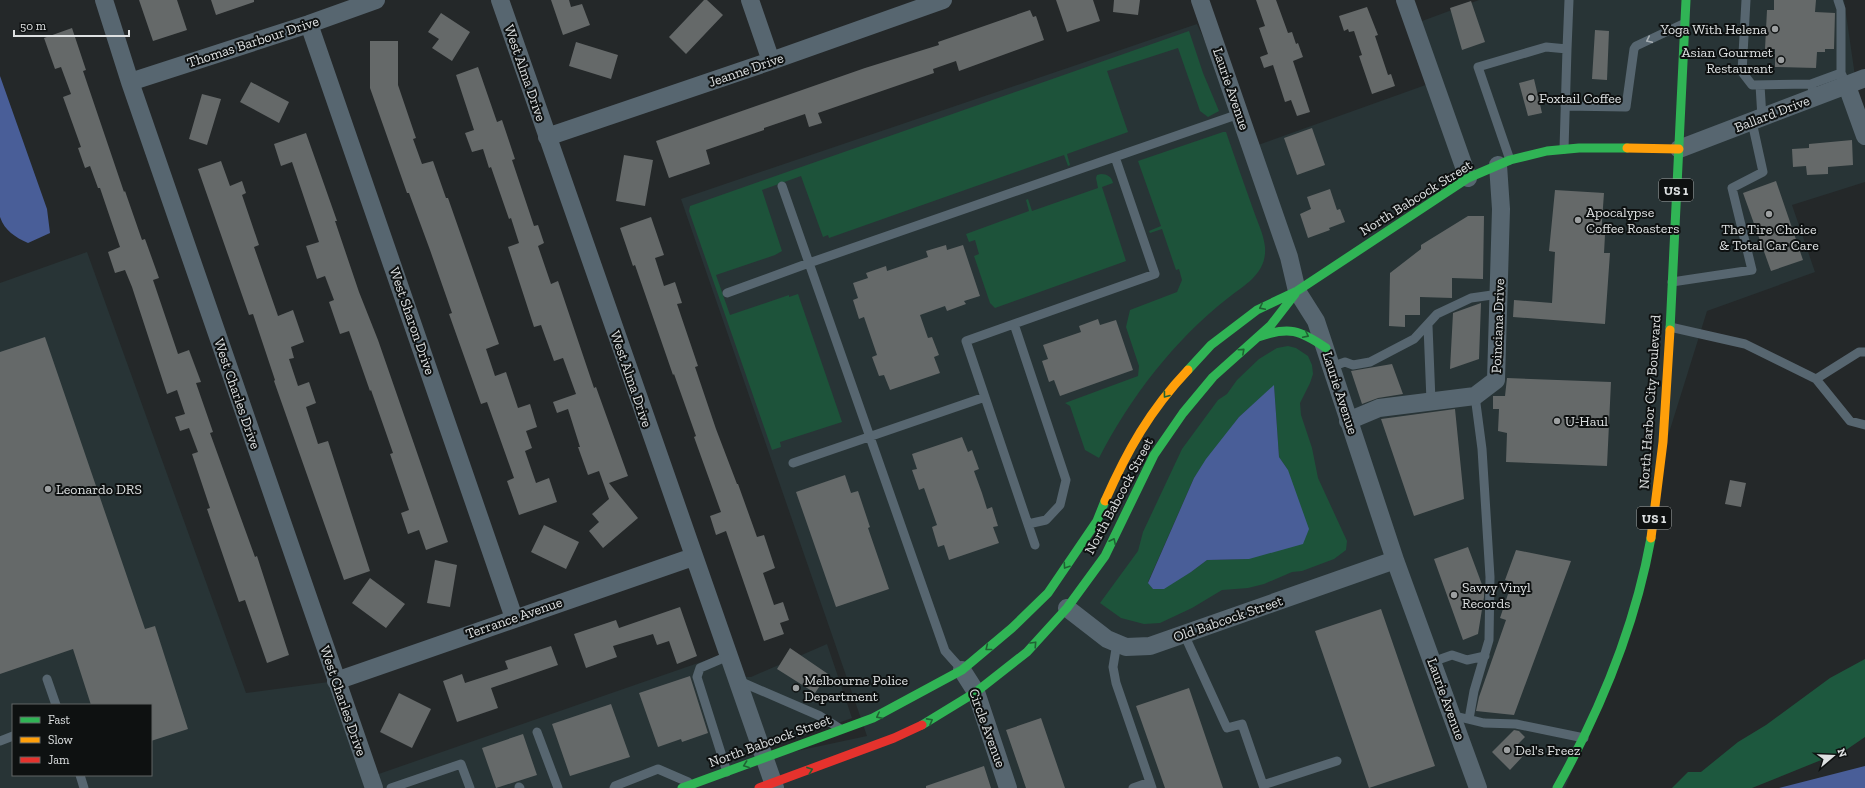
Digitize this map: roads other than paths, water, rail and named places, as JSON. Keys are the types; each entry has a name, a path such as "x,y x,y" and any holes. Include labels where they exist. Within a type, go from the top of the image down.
{"main road":[{"name":"North Harbor City Boulevard","path":"1557,788 1596,714 1619,654 1638,594 1650,544 1660,481 1665,420 1686,0"},
{"name":"North Babcock Street","path":"682,788 873,718 962,670 1012,628 1048,593 1097,521 1114,481 1137,435 1169,390 1210,345 1256,310 1297,291 1468,178 1504,162 1547,151 1564,149 1678,149"},
{"name":"North Babcock Street","path":"769,786 894,738 930,722 976,692 1027,652 1067,608 1106,556 1154,455 1183,413 1213,378 1271,325 1297,291"},
{"path":"1257,338 1278,330 1292,329 1307,334 1326,348"}],"street":[{"name":"West Charles Drive","path":"104,0 130,82 374,788"},
{"name":"Thomas Barbour Drive","path":"130,82 309,24 376,0"},
{"name":"West Alma Drive","path":"500,0 764,758 769,786"},
{"path":"750,0 771,61"},
{"name":"Jeanne Drive","path":"547,137 771,61 943,0"},
{"name":"Laurie Avenue","path":"1200,0 1289,257 1297,291 1316,321 1326,348 1348,421 1395,560 1478,788"},
{"path":"1406,0 1468,178"},
{"name":"West Sharon Drive","path":"309,24 514,618"},
{"name":"Ballard Drive","path":"1678,149 1757,120 1813,91 1844,79 1865,78"},
{"path":"1844,79 1865,136"},
{"name":"Poinciana Drive","path":"1348,421 1379,408 1475,396 1496,380 1501,209 1504,162"},
{"name":"Terrance Avenue","path":"336,681 693,557"},
{"name":"Old Babcock Street","path":"1067,608 1107,639 1126,647 1150,646 1395,560"},
{"name":"Circle Avenue","path":"962,670 976,692 1008,788"}],"lane":[{"path":"1564,149 1568,0"},
{"path":"1746,0 1742,72 1752,85 1813,91"},
{"path":"1838,0 1841,9 1844,79"},
{"path":"1565,106 1626,107 1634,49 1636,46 1685,24"},
{"path":"1504,162 1478,67 1546,47 1567,49"},
{"path":"1672,282 1752,270 1732,188 1763,172 1757,120 1760,85"},
{"path":"727,293 809,263 1239,114"},
{"path":"1035,546 966,340 1155,274 1114,157"},
{"path":"782,186 945,651 962,670"},
{"path":"1331,366 1345,362 1352,365 1370,362 1414,339 1428,326 1437,314 1471,298 1499,294"},
{"path":"1014,324 1066,480 1060,505 1046,520 1028,524"},
{"path":"1428,326 1431,402"},
{"path":"1670,327 1745,344 1816,379 1850,421 1865,425"},
{"path":"1816,379 1859,352 1865,352"},
{"path":"1469,719 1474,691 1489,640 1490,577 1482,449 1475,396"},
{"path":"793,463 870,435 985,397"},
{"path":"1184,634 1227,728 1242,724 1264,786 1337,761"},
{"path":"1117,643 1113,667 1116,683 1151,785 1133,788"},
{"path":"1432,662 1452,655 1467,660 1484,656"},
{"path":"727,772 697,677 700,668 728,656"},
{"path":"47,679 56,704"},
{"path":"736,680 820,716 842,730"},
{"path":"1452,715 1484,723 1516,724 1584,738"},
{"path":"537,732 558,788"},
{"path":"0,741 12,736"},
{"path":"391,788 461,764 470,788"},
{"path":"614,788 614,786 658,769 693,784"},
{"path":"80,776 84,788"}],"water":[{"path":"0,76 47,209 50,233 28,243 11,233 0,217"},
{"path":"1274,385 1279,457 1288,470 1309,529 1303,544 1249,559 1207,560 1164,589 1153,589 1148,583 1194,478 1206,459 1239,417"},
{"path":"1865,766 1865,788 1779,788"}],"place":[{"name":"Yoga With Helena","path":"1775,29"},
{"name":"Asian Gourmet Restaurant","path":"1781,60"},
{"name":"Foxtail Coffee","path":"1531,98"},
{"name":"The Tire Choice & Total Car Care","path":"1769,214"},
{"name":"Apocalypse Coffee Roasters","path":"1578,220"},
{"name":"U-Haul","path":"1557,421"},
{"name":"Leonardo DRS","path":"48,489"},
{"name":"Savvy Vinyl Records","path":"1454,595"},
{"name":"Melbourne Police Department","path":"796,688"},
{"name":"Del's Freez","path":"1507,750"}]}
